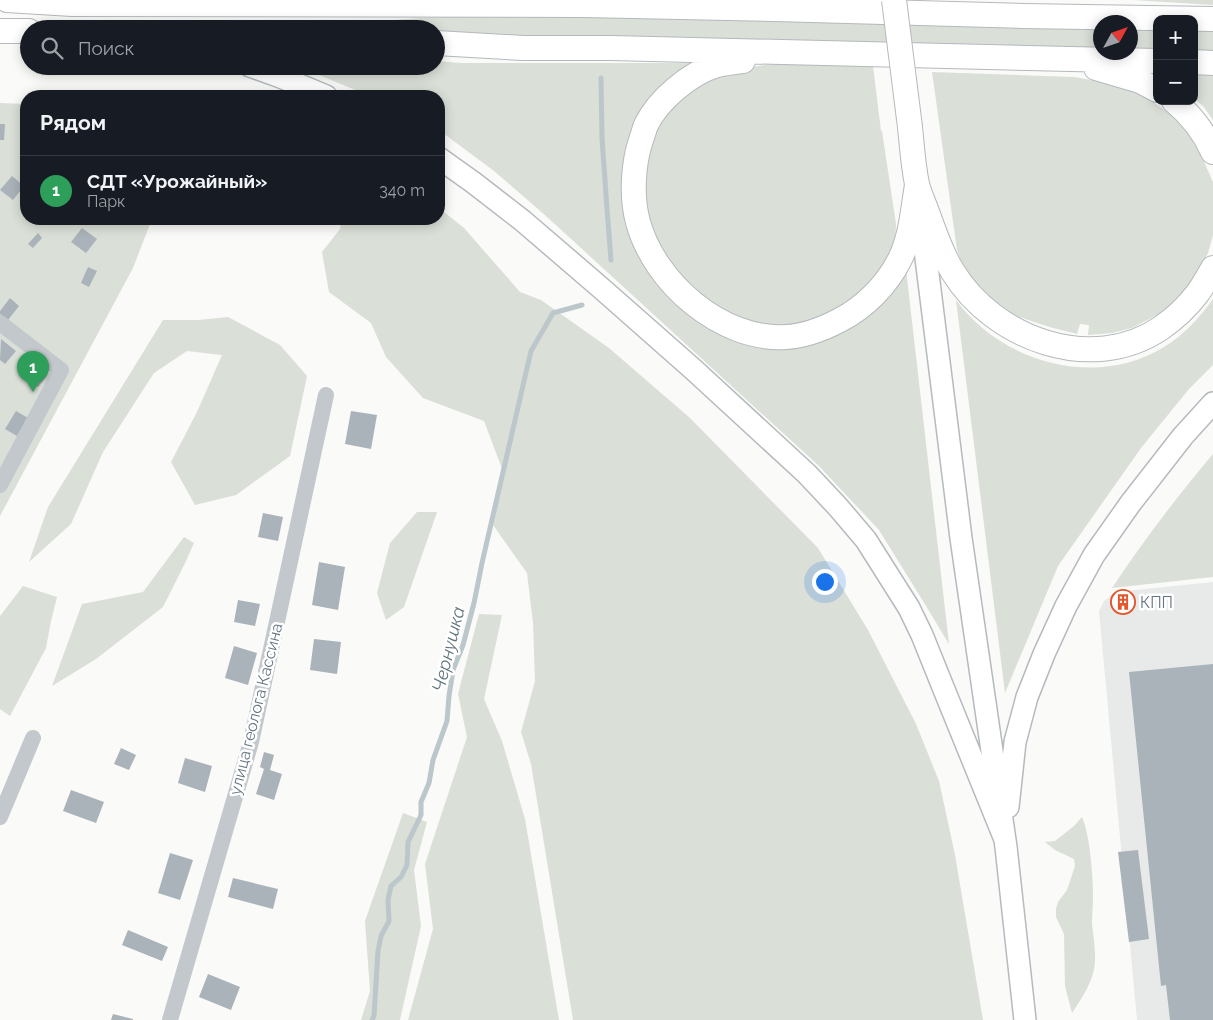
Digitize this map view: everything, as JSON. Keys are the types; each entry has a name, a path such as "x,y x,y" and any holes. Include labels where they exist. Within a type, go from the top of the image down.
{"highway":[{"path":"7,0 72,4 574,5 1213,19"},
{"path":"731,0 775,9"},
{"path":"894,0 917,185 943,254 953,273 984,309 1010,328 1031,338 1052,344 1074,348 1098,349 1118,347 1138,340 1178,315 1198,293 1213,268"},
{"path":"1023,16 1076,5 1088,0"},
{"path":"0,31 20,32"},
{"path":"445,44 523,48 611,48 1153,61"},
{"path":"788,52 716,66 694,75 663,99 646,124 637,153 634,180 638,222 648,249 667,278 689,301 733,328 761,336 786,337 821,330 852,314 890,276 900,258 907,236 917,185"},
{"path":"1035,58 1095,67 1140,81 1153,88"},
{"path":"1198,62 1213,63"},
{"path":"1179,105 1201,129 1213,152"}],"main road":[{"path":"275,75 312,90"},
{"path":"445,162 474,182 523,221 601,288 694,370 807,474 838,506 866,540 909,608 922,635 1004,837"},
{"path":"917,185 961,538 1004,837 1026,1020"},
{"path":"1004,837 1015,742 1027,697 1066,606 1094,555 1130,504 1183,436 1213,403"}],"street":[{"path":"0,323 61,370 0,485"},
{"name":"улица геолога Кассина","path":"170,1020 251,742 326,395"},
{"path":"0,817 33,738"}],"shaded area":[{"path":"1133,0 1213,0 1213,5"},
{"path":"592,13 1093,27 1093,50 646,40 473,34 445,31 445,20 393,20 466,15"},
{"path":"1138,27 1153,28 1153,51 1138,50"},
{"path":"1198,28 1213,29 1213,52 1198,51"},
{"path":"445,62 700,63 630,146 666,293 803,343 906,269 949,644 879,530 819,466 546,216 494,171 445,135 445,90 355,90 319,75 445,75"},
{"path":"771,64 873,66 896,224 895,244 877,280 844,307 810,323 782,327 755,324 712,306 668,263 648,223 643,203 647,151 660,121 688,92 721,74"},
{"path":"932,72 1074,77 1131,89 1151,100 1153,105 1158,105 1171,115 1187,132 1201,155 1213,182 1213,235 1208,253 1198,273 1172,303 1157,315 1132,328 1112,333 1088,335 1089,325 1080,324 1077,334 1012,314 986,296 964,268 957,250"},
{"path":"1198,74 1213,74 1213,120 1198,102"},
{"path":"0,103 20,104 20,225 150,225 133,268 0,516"},
{"path":"445,213 464,228 520,292 541,300 609,348 690,418 818,548 868,630 916,724 939,781 955,855 983,1020 573,1020 531,764 521,732 535,681 533,623 527,573 493,525 504,474 484,421 423,398 386,357 371,323 329,292 322,252 340,229 340,225 445,225"},
{"path":"1213,299 1213,365 1189,389 1141,448 1058,566 1005,693 956,300 975,322 998,340 1024,354 1052,363 1080,367 1109,366 1137,360 1164,347 1191,325"},
{"path":"228,317 280,345 307,376 290,456 236,495 195,505 171,462 197,412 222,355 187,351 154,373 103,452 71,524 29,562 48,507 163,320 198,320"},
{"path":"1213,454 1213,577 1112,588 1186,486"},
{"path":"417,512 437,512 404,607 386,620 377,593 390,543"},
{"path":"184,537 194,543 163,607 96,659 52,686 82,604 143,592"},
{"path":"1213,582 1213,1020 1137,1020 1099,611 1104,601 1113,594 1125,591"},
{"path":"23,586 57,597 46,648 10,716 0,709 0,616"},
{"path":"479,614 502,615 484,699 502,741 525,819 559,1020 408,1020 433,929 425,864 467,737 458,694"},
{"path":"403,813 427,822 414,870 421,926 400,1020 361,1020 370,991 365,921"},
{"path":"1082,817 1087,834 1092,867 1092,923 1095,964 1088,986 1072,1013 1065,986 1064,934 1056,917 1056,909 1058,902 1067,890 1075,866 1074,859 1055,850 1045,842 1055,841"}],"building":[{"path":"0,124 5,124 4,140 0,140"},
{"path":"12,176 20,183 20,191 13,200 0,190"},
{"path":"82,228 97,239 86,253 71,242"},
{"path":"38,233 42,238 33,248 28,244"},
{"path":"88,267 97,271 89,287 81,283"},
{"path":"10,298 19,306 8,320 0,314 0,311"},
{"path":"1,339 16,351 5,364 0,360"},
{"path":"36,366 47,375 38,387 27,378"},
{"path":"16,411 28,418 17,436 5,429"},
{"path":"351,411 377,415 371,449 345,444"},
{"path":"263,513 283,517 278,541 258,537"},
{"path":"319,562 345,567 338,610 312,605"},
{"name":"КПП","path":"1128,596 1129,606 1119,607 1117,598"},
{"path":"238,600 260,604 255,626 234,622"},
{"path":"314,639 341,642 337,674 310,670"},
{"path":"234,646 257,653 248,685 225,678"},
{"path":"1213,664 1213,1020 1170,1020 1166,985 1161,986 1129,672"},
{"path":"121,748 136,755 129,770 114,764"},
{"path":"264,752 274,755 270,770 282,774 274,800 256,794 264,769 260,767"},
{"path":"185,758 212,766 205,792 178,783"},
{"path":"71,790 104,802 96,823 63,811"},
{"path":"1138,850 1149,939 1129,942 1118,852"},
{"path":"170,853 193,860 180,900 158,893"},
{"path":"233,878 278,889 273,909 228,897"},
{"path":"128,930 168,947 162,961 122,945"},
{"path":"208,974 240,987 231,1010 199,997"},
{"path":"113,1014 133,1019 133,1020 111,1020"}],"waterway":[{"path":"601,78 602,138 611,260"},
{"name":"Чернушка","path":"372,1020 374,1016 378,951 381,936 389,921 388,900 391,886 401,877 407,865 408,842 421,815 421,802 429,783 433,760 447,721 453,670 463,645 474,603 531,351 553,313 582,305"}],"place":[{"name":"СДТ «Урожайный»","path":"33,392"},
{"name":"КПП","path":"1123,602"}]}
